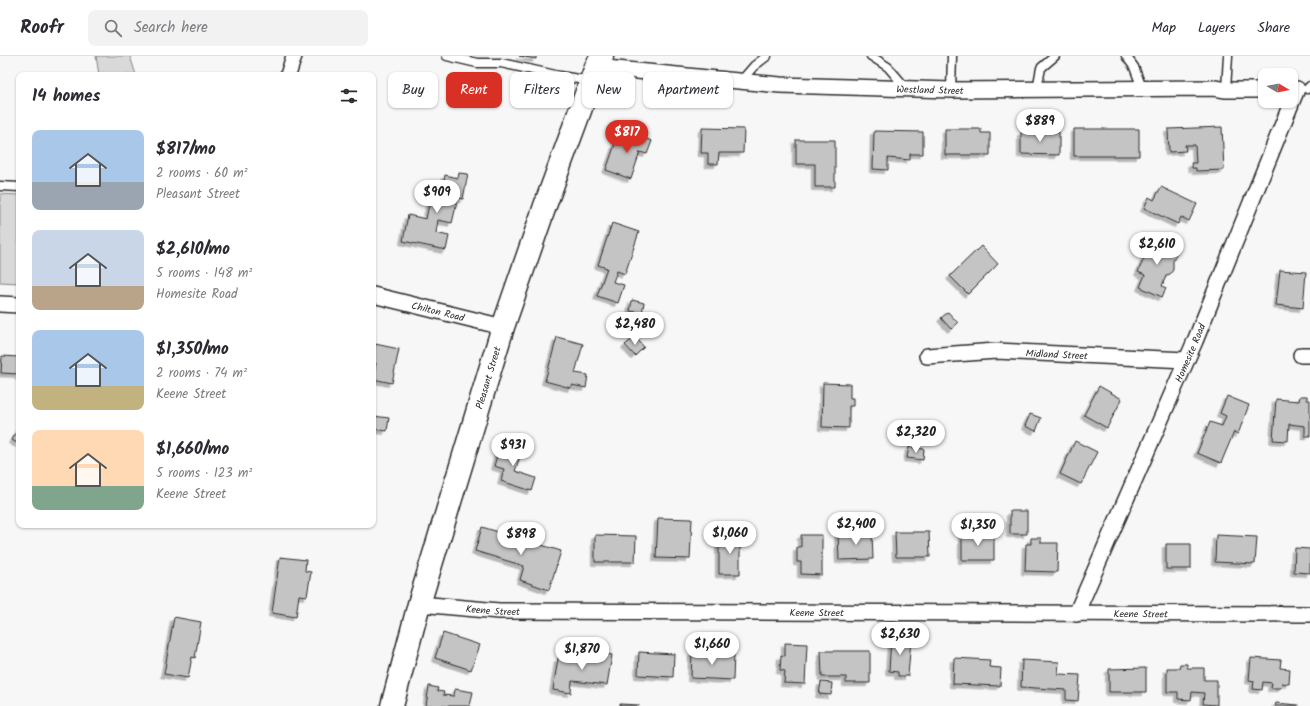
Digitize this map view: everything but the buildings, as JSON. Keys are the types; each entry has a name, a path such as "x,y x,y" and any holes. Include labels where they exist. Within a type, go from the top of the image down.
{"main road":[{"name":"Pleasant Street","path":"392,706 419,604 503,327 546,203 596,68"}],"street":[{"path":"289,72 294,56"},
{"name":"Westland Street","path":"596,68 780,85 951,90 1142,88 1214,88 1226,90 1258,90"},
{"name":"Homesite Road","path":"1076,614 1303,89"},
{"name":"Chilton Road","path":"376,296 503,327"},
{"path":"0,304 16,305"},
{"name":"Midland Street","path":"927,356 996,351 1186,360"},
{"name":"Keene Street","path":"419,604 499,611 1310,614"}],"lane":[{"path":"447,56 477,63 499,60 560,76 596,68"},
{"path":"741,81 754,66 767,56"},
{"path":"871,56 888,68 906,88"},
{"path":"951,90 952,56"},
{"path":"1037,89 1041,68 1055,56"},
{"path":"1126,56 1134,67 1142,88"},
{"path":"1226,90 1228,56"},
{"path":"0,186 16,187"}],"shaded area":[{"path":"96,56 130,56 135,72 99,72"},
{"path":"0,194 16,195 16,283 0,282"}]}
